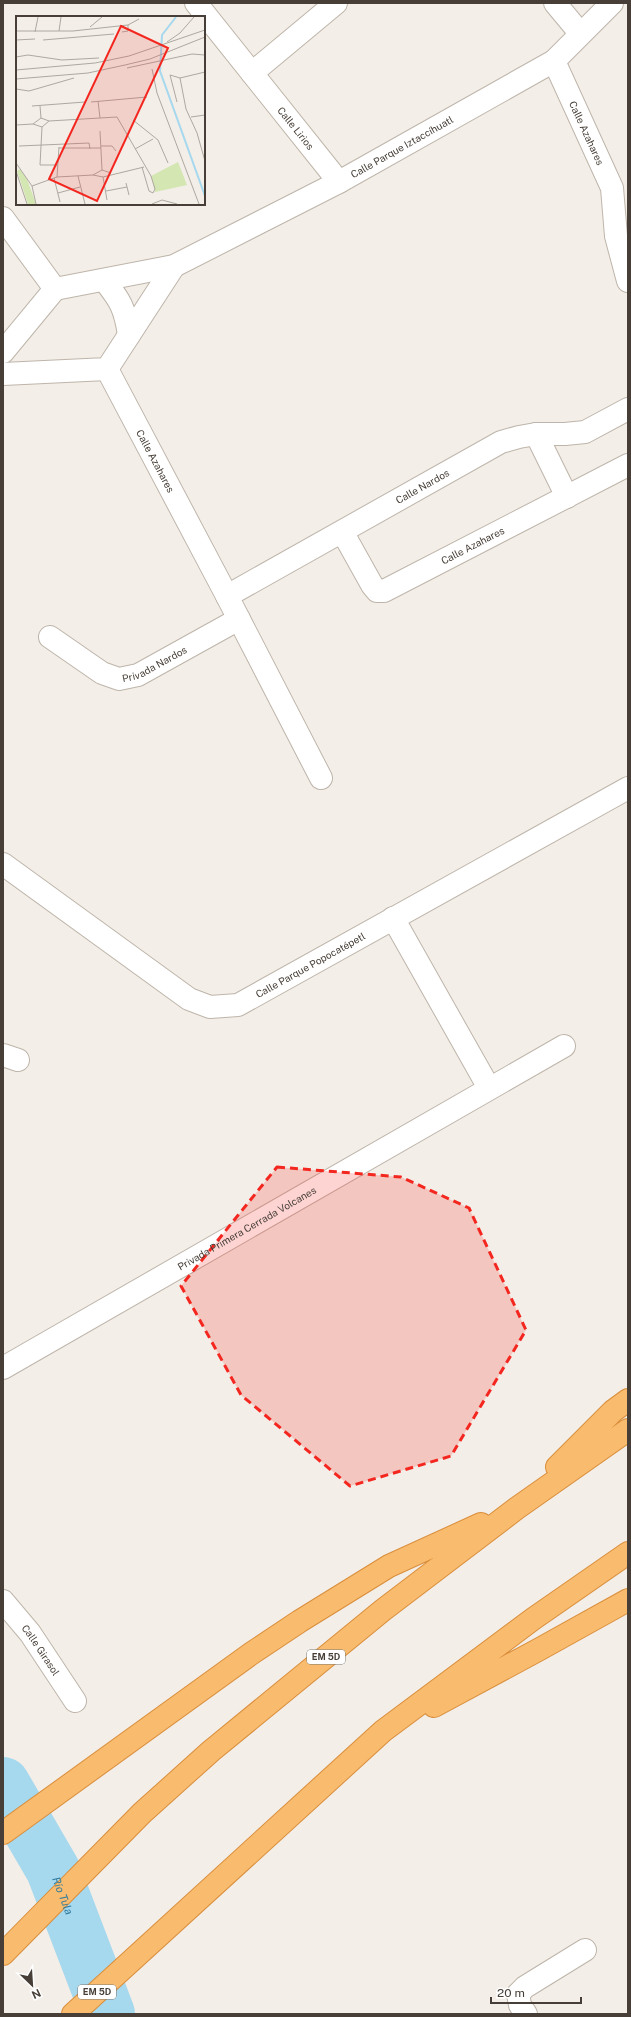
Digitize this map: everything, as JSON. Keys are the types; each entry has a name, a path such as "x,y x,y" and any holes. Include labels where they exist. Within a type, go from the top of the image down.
{"highway":[{"path":"3,1833 252,1653 389,1566 517,1508 612,1411 628,1400"},
{"name":"EM 5D","path":"3,1954 142,1813 211,1751 383,1610 517,1508 628,1430"},
{"name":"EM 5D","path":"73,2014 383,1731 524,1626 628,1554"},
{"path":"383,1731 476,1684 628,1600"},
{"path":"91,2014 121,1971"}],"street":[{"name":"Calle Lirios","path":"196,3 339,182"},
{"path":"252,74 336,3"},
{"path":"555,3 580,33"},
{"name":"Calle Parque Iztaccíhuatl","path":"55,289 174,266 339,182 554,61 580,33 612,3"},
{"name":"Calle Azahares","path":"554,61 620,184"},
{"path":"620,184 616,236 628,281"},
{"path":"3,218 55,289 3,352"},
{"name":"Calle Parque Iztaccíhuatl","path":"107,369 174,266"},
{"path":"104,280 119,299 124,309 129,335"},
{"path":"3,374 107,369"},
{"name":"Calle Azahares","path":"107,369 227,596"},
{"name":"Calle Nardos","path":"227,596 501,442 536,434 585,432 628,409"},
{"path":"536,434 567,497"},
{"name":"Calle Azahares","path":"342,532 372,585 377,591 384,591 628,465"},
{"path":"227,596 321,778"},
{"name":"Privada Nardos","path":"50,637 102,674 119,679 138,675 239,619"},
{"name":"Calle Parque Popocatépetl","path":"3,864 189,999 210,1007 238,1005 628,788"},
{"path":"393,918 489,1088"},
{"name":"Privada Primera Cerrada Volcanes","path":"3,1368 564,1046"},
{"name":"Calle Girasol","path":"3,1601 30,1633 76,1701"},
{"path":"526,2014 520,2005 518,1994 525,1987 585,1950"}],"highlighted area":[{"path":"277,1167 401,1177 469,1208 526,1330 451,1456 350,1486 241,1395 181,1286"}],"waterway":[{"name":"Río Tula","path":"3,1784 53,1870 108,2014"}]}
